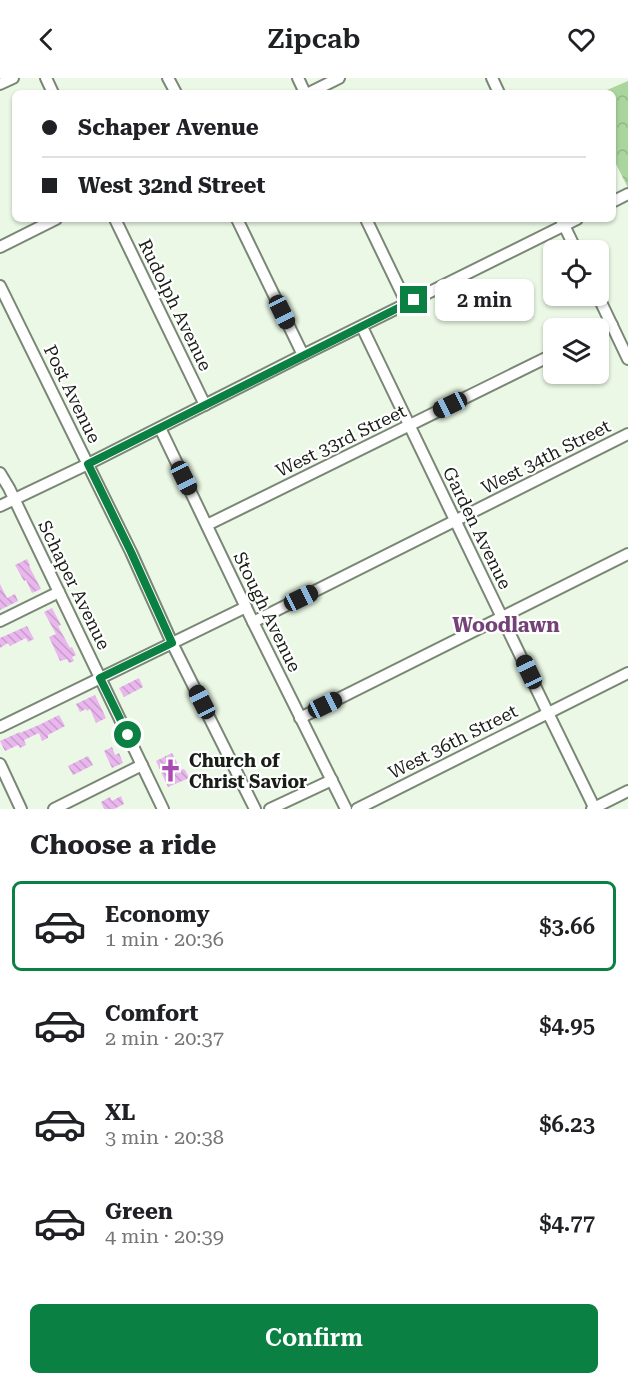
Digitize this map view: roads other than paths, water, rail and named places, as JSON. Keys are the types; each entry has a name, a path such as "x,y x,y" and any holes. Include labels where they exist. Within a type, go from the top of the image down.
{"street":[{"path":"0,84 13,78"},
{"path":"313,90 339,78"},
{"path":"0,247 50,222"},
{"name":"Rudolph Avenue","path":"116,222 205,405"},
{"path":"238,222 303,355"},
{"path":"367,222 407,304"},
{"path":"0,506 362,327 562,222 571,240"},
{"name":"Post Avenue","path":"0,286 131,552 172,643 255,809"},
{"path":"603,306 628,359"},
{"name":"Garden Avenue","path":"362,327 594,808"},
{"name":"West 33rd Street","path":"207,525 543,359"},
{"name":"Stough Avenue","path":"160,428 346,809"},
{"name":"West 34th Street","path":"253,621 628,434"},
{"name":"Schaper Avenue","path":"0,473 164,809"},
{"path":"300,718 628,554"},
{"path":"0,621 59,592"},
{"path":"0,727 246,607"},
{"name":"West 36th Street","path":"357,809 628,673"},
{"path":"0,764 21,809"},
{"path":"54,809 142,765"},
{"path":"270,809 332,780"},
{"path":"594,808 628,791"}],"place":[{"name":"Church of Christ Savior","path":"171,771"}],"district":[{"name":"Woodlawn","path":"506,625"}]}
